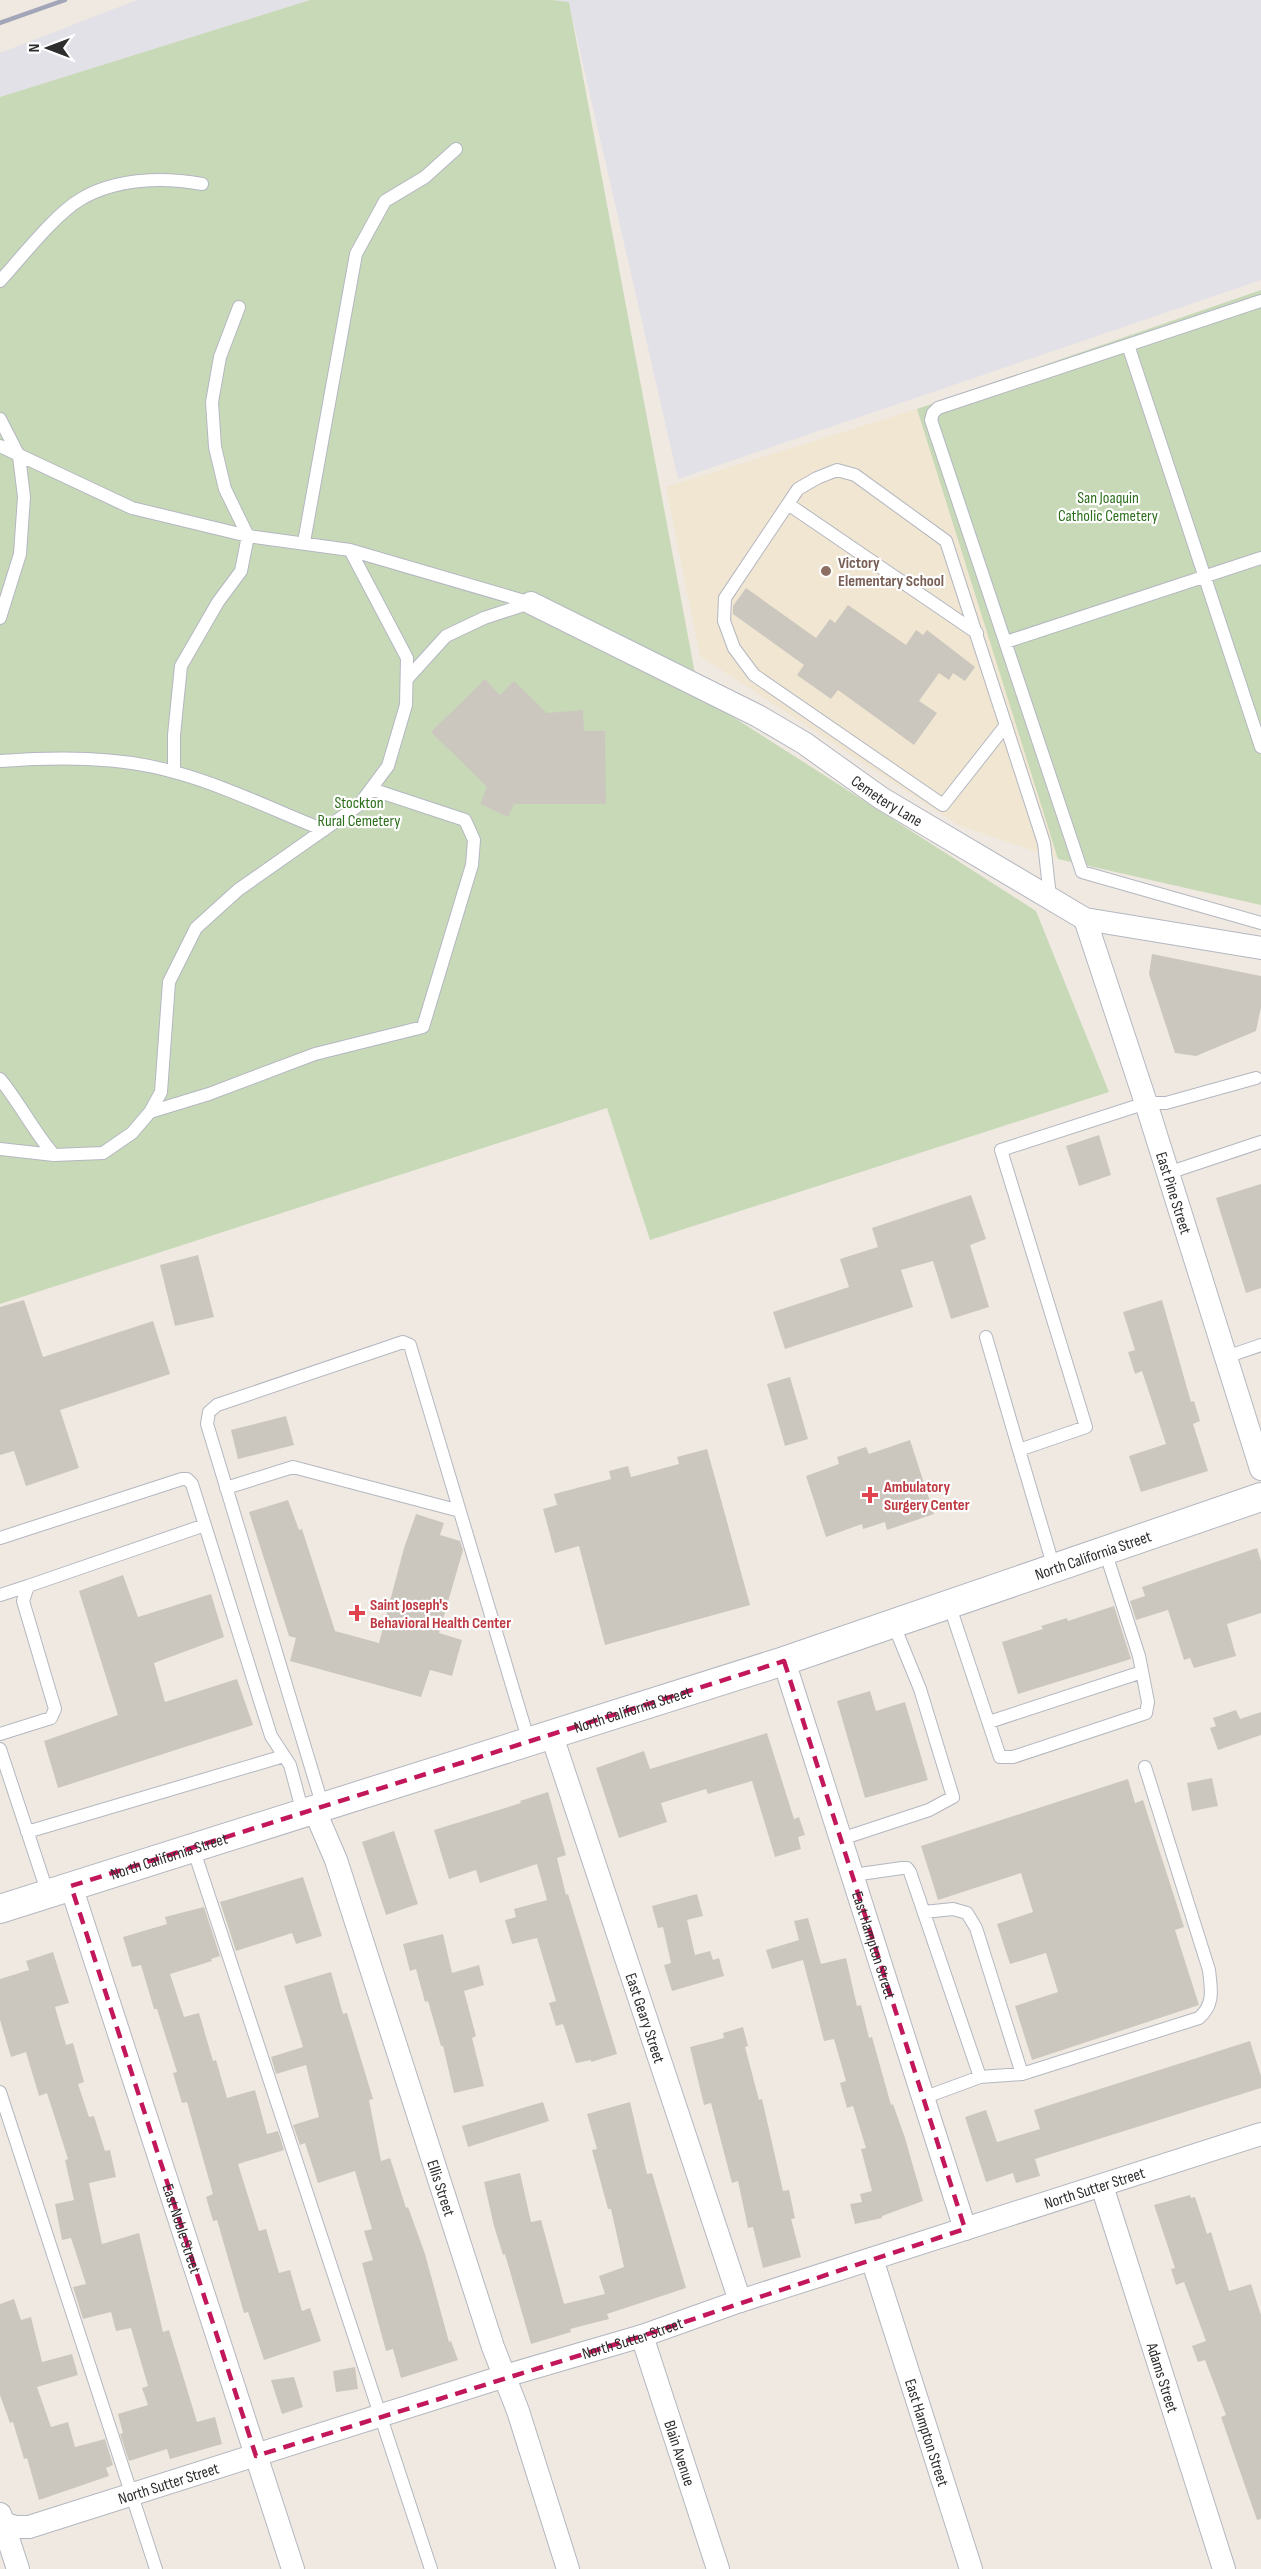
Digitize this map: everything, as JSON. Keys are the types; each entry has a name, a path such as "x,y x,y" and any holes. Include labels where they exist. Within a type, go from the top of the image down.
{"street":[{"name":"Cemetery Lane","path":"531,603 758,716 804,743 881,798 1085,919 1261,948"},
{"name":"East Pine Street","path":"1085,919 1146,1102 1226,1357 1254,1422 1261,1469"},
{"name":"North California Street","path":"0,1909 784,1661 1261,1497"},
{"name":"East Hampton Street","path":"784,1661 965,2229"},
{"name":"East Geary Street","path":"541,1739 740,2301"},
{"name":"Ellis Street","path":"313,1810 336,1860 493,2347 505,2376 568,2569"},
{"name":"East Noble Street","path":"60,1890 293,2569"},
{"name":"North Sutter Street","path":"1,2520 15,2527 29,2527 505,2376 642,2336 740,2301 1261,2134"},
{"name":"Adams Street","path":"1102,2186 1224,2569"},
{"name":"East Hampton Street","path":"872,2259 972,2569"},
{"name":"Blain Avenue","path":"642,2336 718,2569"},
{"path":"1,2520 18,2569"}],"lane":[{"path":"304,542 356,254 385,201 425,177 456,149"},
{"path":"0,281 49,227 81,199 121,183 176,180 202,184"},
{"path":"1261,301 938,408 933,413 931,424 1082,872 1261,923"},
{"path":"174,772 174,735 181,666 218,602 241,571 249,536 225,489 215,447 212,402 220,357 239,307"},
{"path":"1128,345 1261,747"},
{"path":"0,419 20,456 24,497 20,554 0,618"},
{"path":"0,446 132,508 249,536 350,550 531,603"},
{"path":"1006,725 943,805 754,675 734,648 724,621 725,598 798,489 837,470 855,475 946,541 977,633 1044,843 1050,897"},
{"path":"788,504 977,633"},
{"path":"0,1149 54,1155 103,1153 132,1133 150,1112 161,1092 169,982 196,928 238,890 359,805 388,766 406,705 407,658 350,550"},
{"path":"1006,642 1261,558"},
{"path":"407,679 446,636 484,618 531,603"},
{"path":"0,761 26,759 128,762 174,772 324,830"},
{"path":"150,1112 209,1094 315,1054 423,1027 472,865 474,840 465,820 371,789"},
{"path":"1019,1450 1086,1427 1001,1150 1146,1102 1166,1102 1256,1078"},
{"path":"0,1079 18,1101 35,1132 54,1155"},
{"path":"1168,1173 1261,1142"},
{"path":"986,1337 1054,1568"},
{"path":"313,1810 207,1424 209,1412 217,1405 403,1342 410,1345 460,1511 541,1739"},
{"path":"1226,1357 1261,1345"},
{"path":"226,1488 293,1467 460,1511"},
{"path":"0,1538 187,1479 192,1484 271,1736 290,1765 313,1810"},
{"path":"0,1595 205,1525"},
{"path":"949,1604 1000,1757 1013,1757 1146,1713 1149,1702 1142,1672 1104,1551"},
{"path":"0,1734 51,1718 55,1709 23,1601 28,1586"},
{"path":"841,1839 929,1810 953,1797 920,1689 893,1623"},
{"path":"988,1722 1142,1672"},
{"path":"0,1749 27,1832 60,1890"},
{"path":"27,1832 284,1756"},
{"path":"924,2097 980,2077 1022,2074 1199,2018 1209,2009 1212,1995 1209,1970 1144,1767"},
{"path":"193,1848 431,2569"},
{"path":"853,1875 907,1868 980,2077"},
{"path":"924,1912 953,1909 967,1913 976,1928 1022,2074"},
{"path":"0,2092 156,2569"}],"highlighted area":[{"path":"784,1661 965,2229 642,2336 256,2456 71,1886"}],"shaded area":[{"path":"137,0 310,0 0,97 0,53"},
{"path":"552,0 1261,0 1261,280 678,479 569,3"},
{"name":"Victory Elementary School","path":"917,409 1058,859 958,825 700,656 666,487"}],"green space":[{"name":"Stockton Rural Cemetery","path":"310,0 552,0 569,2 699,695 1036,911 1109,1092 650,1240 607,1108 0,1304 0,97"},
{"name":"San Joaquin Catholic Cemetery","path":"1261,290 1261,905 1058,859 917,409"}],"building":[{"path":"746,588 816,638 830,619 835,623 848,605 906,645 916,630 923,635 927,630 975,667 965,681 953,673 949,680 939,673 919,701 937,713 914,745 838,690 831,699 797,675 804,665 733,614 733,606"},
{"path":"485,679 500,695 514,681 547,713 583,710 584,731 605,731 606,804 514,804 508,817 480,804 487,787 431,732"},
{"path":"1152,954 1261,976 1261,1007 1256,1031 1196,1056 1175,1053 1149,974"},
{"path":"1099,1135 1111,1175 1079,1186 1066,1146"},
{"path":"1261,1184 1261,1288 1246,1293 1216,1198"},
{"path":"971,1195 986,1239 970,1245 989,1307 951,1319 933,1261 901,1270 913,1307 785,1349 773,1312 849,1287 840,1259 878,1247 872,1228"},
{"path":"198,1255 214,1317 175,1326 160,1265"},
{"path":"24,1300 43,1357 153,1321 170,1374 60,1410 79,1468 26,1486 14,1451 0,1455 0,1307"},
{"path":"1162,1300 1191,1402 1194,1401 1200,1421 1193,1424 1208,1471 1141,1492 1129,1456 1166,1444 1142,1371 1135,1374 1128,1352 1135,1350 1123,1312"},
{"path":"790,1377 808,1439 785,1446 767,1384"},
{"path":"286,1416 294,1445 238,1459 231,1430"},
{"name":"Ambulatory Surgery Center","path":"910,1440 934,1514 887,1530 885,1522 863,1529 862,1524 826,1537 806,1476 839,1464 837,1457 866,1447 869,1454"},
{"path":"707,1449 750,1605 605,1645 579,1546 555,1553 543,1509 557,1505 554,1494 611,1479 609,1471 628,1466 631,1477 679,1464 677,1457"},
{"path":"288,1500 299,1530 302,1529 335,1631 379,1643 404,1548 416,1514 444,1523 440,1535 460,1541 463,1550 439,1633 462,1640 452,1676 430,1670 421,1697 290,1661 296,1638 289,1636 249,1512"},
{"path":"1257,1548 1261,1561 1261,1613 1227,1624 1236,1656 1194,1668 1190,1658 1184,1660 1168,1610 1136,1620 1130,1601 1145,1596 1142,1587"},
{"path":"123,1575 138,1617 211,1594 224,1637 154,1663 165,1702 237,1679 253,1725 58,1788 44,1741 118,1715 79,1591"},
{"path":"1114,1606 1131,1659 1018,1694 1002,1642 1043,1629 1041,1626 1067,1618 1068,1621"},
{"path":"870,1691 876,1711 905,1702 928,1780 865,1798 837,1701"},
{"path":"1236,1710 1240,1719 1261,1712 1261,1735 1218,1750 1210,1728 1216,1726 1213,1718"},
{"path":"767,1733 794,1819 799,1817 805,1835 798,1837 801,1849 775,1857 752,1781 708,1794 706,1789 661,1803 667,1822 619,1838 596,1768 644,1751 650,1769"},
{"path":"1212,1778 1218,1806 1192,1811 1187,1783"},
{"path":"1128,1779 1135,1803 1143,1800 1184,1927 1175,1930 1199,2005 1032,2060 1015,2006 1058,1992 1046,1953 1010,1964 997,1924 1033,1912 1021,1873 938,1900 921,1846"},
{"path":"548,1792 566,1855 557,1858 566,1895 568,1894 617,2054 591,2062 591,2060 576,2063 563,2024 556,2026 549,2003 556,2001 537,1938 512,1944 505,1920 516,1917 514,1909 547,1900 537,1864 480,1883 476,1870 449,1879 434,1830 521,1803 520,1801"},
{"path":"394,1831 418,1904 386,1915 362,1842"},
{"path":"303,1877 322,1936 296,1944 292,1933 236,1951 220,1902"},
{"path":"697,1894 703,1916 687,1920 695,1955 710,1951 713,1960 719,1958 724,1976 672,1991 664,1965 671,1963 663,1927 658,1928 652,1906"},
{"path":"204,1907 220,1956 211,1959 212,1961 170,1974 184,2017 199,2013 227,2098 255,2090 267,2134 278,2131 284,2150 238,2164 259,2231 266,2229 279,2273 290,2270 302,2311 310,2308 321,2341 264,2360 248,2312 244,2313 217,2220 213,2221 206,2197 213,2194 187,2102 182,2103 173,2073 177,2072 157,2009 154,2009 141,1965 132,1967 123,1937 167,1924 165,1917"},
{"path":"808,1918 821,1964 846,1958 857,2006 861,2005 869,2038 872,2037 891,2105 893,2104 905,2138 923,2201 882,2216 882,2218 855,2224 850,2204 862,2202 860,2194 872,2191 861,2149 866,2148 853,2106 847,2108 840,2083 846,2081 834,2039 824,2041 803,1960 772,1969 766,1950 799,1940 794,1921"},
{"path":"443,1934 452,1973 479,1965 484,1985 464,1991 476,2036 472,2038 484,2086 454,2093 443,2046 441,2046 428,2001 425,2002 416,1969 410,1971 403,1944"},
{"path":"53,1952 69,2003 55,2007 66,2045 73,2043 84,2082 78,2084 89,2117 94,2116 105,2151 110,2150 116,2177 89,2183 102,2244 139,2233 163,2332 169,2330 197,2422 215,2417 222,2444 170,2459 167,2449 129,2461 120,2434 123,2433 118,2414 148,2405 142,2388 148,2386 131,2328 116,2331 111,2312 83,2319 73,2287 86,2284 71,2238 62,2240 55,2204 74,2200 65,2160 68,2159 47,2093 39,2096 26,2052 11,2057 0,2020 0,1979 29,1970 26,1961"},
{"path":"331,1972 343,2014 347,2013 373,2099 369,2100 381,2161 390,2158 406,2208 408,2207 425,2254 449,2342 451,2341 458,2360 401,2378 393,2349 386,2351 362,2263 373,2260 364,2231 372,2229 355,2171 318,2183 305,2143 300,2145 293,2125 319,2117 306,2065 276,2074 271,2057 303,2047 284,1986"},
{"path":"743,2027 748,2046 745,2047 759,2100 762,2099 783,2191 789,2190 795,2218 791,2219 801,2257 763,2268 753,2227 748,2228 738,2181 732,2183 711,2103 704,2105 690,2047 724,2038 723,2033"},
{"path":"1250,2041 1261,2076 1261,2088 1035,2159 1040,2176 1016,2183 1013,2173 986,2182 965,2117 986,2110 997,2142 1040,2129 1034,2110"},
{"path":"543,2102 549,2121 468,2147 462,2126"},
{"path":"630,2102 647,2174 652,2173 686,2288 607,2314 609,2319 570,2329 571,2332 531,2344 505,2254 503,2255 494,2226 484,2182 520,2173 531,2222 541,2220 564,2304 605,2294 599,2276 624,2267 611,2209 608,2209 592,2150 597,2149 587,2114"},
{"path":"1190,2195 1191,2198 1195,2197 1207,2234 1211,2232 1229,2291 1251,2284 1261,2315 1261,2519 1257,2520 1221,2417 1226,2415 1205,2360 1198,2362 1192,2346 1206,2341 1184,2282 1176,2285 1171,2269 1175,2268 1154,2205"},
{"path":"14,2299 21,2320 31,2317 42,2362 72,2354 78,2375 37,2387 51,2427 68,2422 75,2447 105,2439 113,2465 106,2468 109,2476 39,2500 27,2458 24,2459 13,2422 10,2423 0,2395 0,2304"},
{"path":"355,2367 358,2389 336,2392 333,2371"},
{"path":"294,2377 303,2407 282,2414 271,2380"}],"railway":[{"path":"0,23 65,0"}],"place":[{"name":"Victory Elementary School","path":"826,571"},
{"name":"Ambulatory Surgery Center","path":"870,1495"},
{"name":"Saint Joseph's Behavioral Health Center","path":"357,1613"}]}
